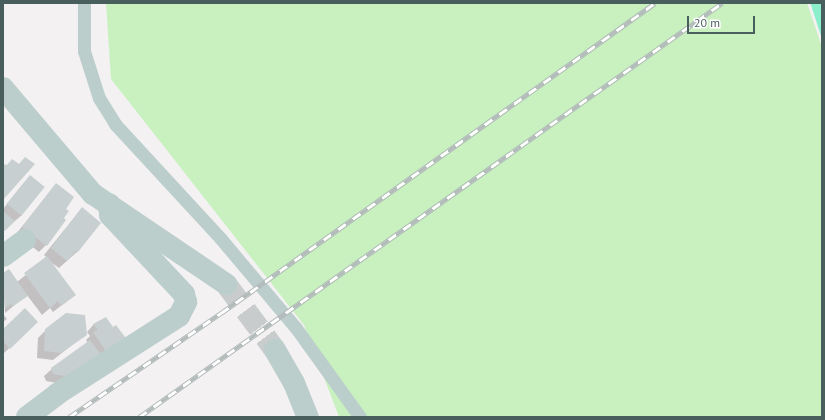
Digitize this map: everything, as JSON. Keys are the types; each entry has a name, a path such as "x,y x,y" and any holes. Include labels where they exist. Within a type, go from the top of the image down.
{"street":[{"path":"3,88 94,194 226,284"},
{"path":"27,417 57,394 179,316 186,302 184,294 110,215 109,204"},
{"path":"3,256 25,240"},
{"path":"275,350 294,383 308,417"}],"lane":[{"path":"84,3 84,51 99,98 114,124 221,238 296,328 360,417"}],"shaded area":[{"path":"106,3 807,3 822,47 822,417 339,417 304,325 111,79"},
{"path":"810,3 822,3 822,39 811,5"}],"building":[{"path":"25,157 35,164 3,200 3,164 7,165 12,159 19,164"},
{"path":"30,175 45,187 21,216 7,204"},
{"path":"56,183 74,197 66,209 69,211 64,218 66,220 47,246 22,227"},
{"path":"82,207 101,223 78,252 76,251 67,261 51,248"},
{"path":"3,211 15,221 5,231 3,229"},
{"path":"47,256 76,295 61,306 58,301 50,308 24,273"},
{"path":"9,269 28,296 13,306 11,304 5,308 3,273"},
{"path":"25,308 38,322 10,349 3,341 3,329"},
{"path":"66,313 85,315 87,335 61,353 44,351 45,329"},
{"path":"106,317 113,327 116,325 128,341 108,354 93,332 98,330 93,324"},
{"path":"90,340 102,356 70,377 53,374 51,368"}],"tunnel":[{"path":"226,284 275,350"}],"railway":[{"path":"69,417 221,313 655,3"},
{"path":"139,417 722,3"}]}
